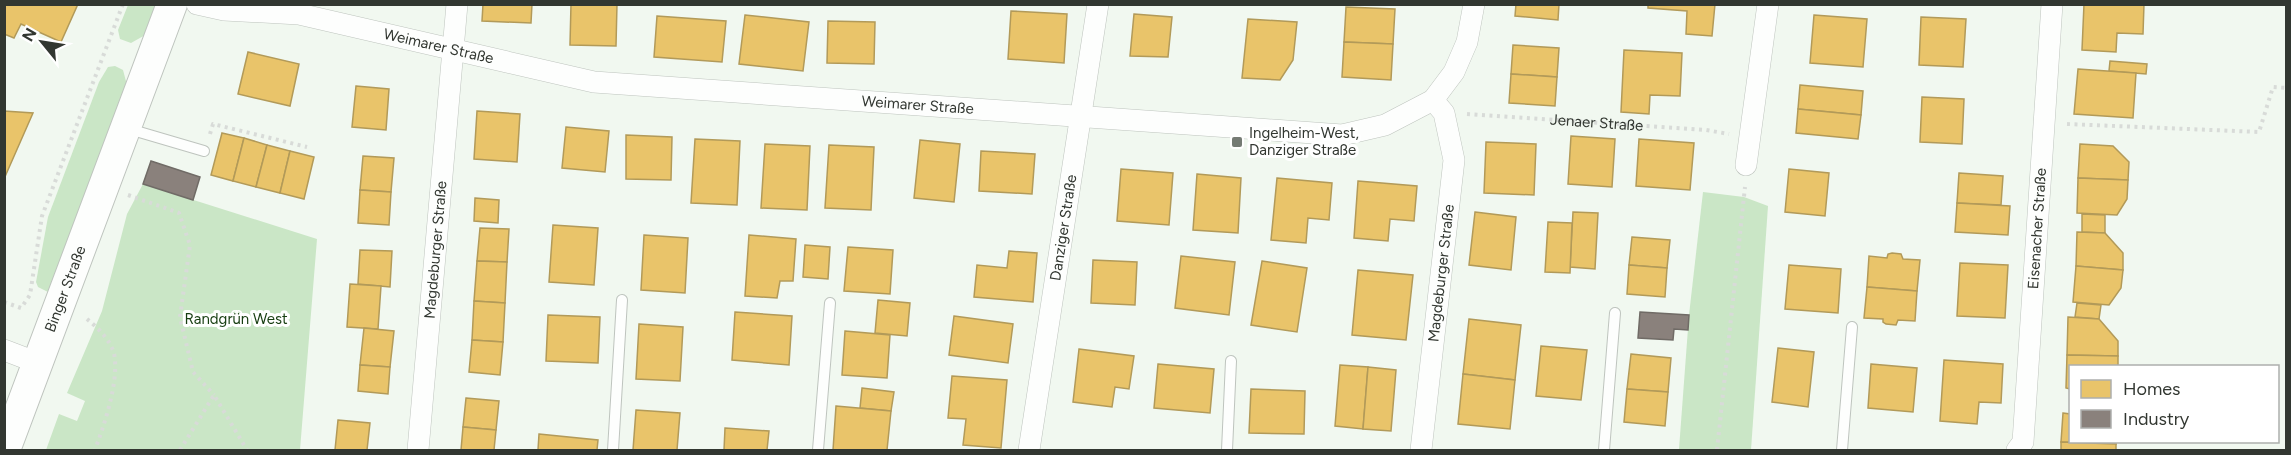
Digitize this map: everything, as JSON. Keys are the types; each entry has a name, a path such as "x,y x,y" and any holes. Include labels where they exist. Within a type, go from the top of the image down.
{"main road":[{"name":"Binger Straße","path":"5,450 172,4"}],"street":[{"name":"Weimarer Straße","path":"197,4 224,10 299,14 594,82 1341,135 1385,125 1438,106 1467,42 1474,4"},
{"name":"Weimarer Straße","path":"280,4 299,14"},
{"name":"Magdeburger Straße","path":"418,450 457,4"},
{"name":"Danziger Straße","path":"1029,450 1098,4"},
{"path":"1746,165 1768,4"},
{"name":"Eisenacher Straße","path":"2017,450 2023,442 2052,4"},
{"name":"Magdeburger Straße","path":"1421,450 1454,160 1438,106"},
{"path":"4,350 38,363"}],"lane":[{"path":"126,128 204,151"},
{"path":"613,450 622,300"},
{"path":"818,450 830,303"},
{"path":"1604,450 1615,313"},
{"path":"1842,450 1852,327"},
{"path":"1227,450 1232,361"}],"path":[{"path":"4,302 21,308 30,295 42,216 123,4"},
{"path":"2045,123 2259,132 2273,87 2286,88"},
{"name":"Jenaer Straße","path":"1438,106 1706,130 1750,137"},
{"path":"204,151 213,124 307,147"},
{"path":"1717,450 1746,165"},
{"path":"126,194 179,213 190,246 180,317 193,372 214,395 247,450"},
{"path":"87,319 104,332 116,358 111,399 95,450"},
{"path":"180,450 214,395"}],"green space":[{"path":"128,5 158,5 147,34 131,43 120,39 118,30"},
{"path":"115,66 123,70 127,85 48,292 38,287 36,282 48,217 99,82 108,67"},
{"name":"Randgrün West","path":"143,184 317,239 300,450 46,450 59,414 77,421 85,401 67,393 102,311 127,214"},
{"path":"1703,192 1744,197 1768,206 1751,450 1679,449 1689,315"}],"building: Homes":[{"path":"4,4 78,4 61,42 21,24 14,38 4,34"},
{"path":"483,4 532,4 531,23 482,21"},
{"path":"571,4 617,4 616,46 570,45"},
{"path":"1516,4 1559,4 1558,20 1515,16"},
{"path":"1648,4 1715,4 1712,36 1686,34 1687,11 1648,8"},
{"path":"2084,4 2144,4 2143,34 2117,33 2116,52 2082,50"},
{"path":"1346,7 1395,9 1393,44 1344,42"},
{"path":"1011,11 1067,14 1064,63 1008,59"},
{"path":"1134,14 1172,17 1168,57 1130,56"},
{"path":"745,15 809,22 803,71 739,64"},
{"path":"1814,15 1867,19 1863,67 1810,63"},
{"path":"657,16 726,21 722,62 654,57"},
{"path":"1921,17 1966,19 1963,67 1919,65"},
{"path":"1248,19 1297,22 1293,60 1280,80 1242,78"},
{"path":"828,21 875,22 874,64 827,63"},
{"path":"1344,42 1393,44 1391,80 1342,77"},
{"path":"1513,45 1559,48 1557,77 1511,74"},
{"path":"1624,50 1682,53 1680,96 1650,95 1649,114 1621,112"},
{"path":"248,52 299,64 290,106 238,94"},
{"path":"2110,61 2147,64 2146,74 2109,71"},
{"path":"2078,69 2136,73 2133,118 2074,114"},
{"path":"1511,74 1557,77 1555,106 1509,103"},
{"path":"1800,85 1863,91 1861,115 1798,109"},
{"path":"356,86 389,89 386,130 352,127"},
{"path":"1922,97 1964,99 1962,144 1920,142"},
{"path":"1798,109 1861,115 1858,139 1796,133"},
{"path":"4,111 33,113 4,179"},
{"path":"477,111 520,114 517,162 474,159"},
{"path":"566,127 609,131 605,172 562,168"},
{"path":"222,133 244,138 233,181 211,175"},
{"path":"626,135 672,137 671,180 626,179"},
{"path":"1571,136 1615,139 1612,187 1568,184"},
{"path":"244,138 267,145 256,187 233,181"},
{"path":"695,139 740,141 737,205 691,203"},
{"path":"1639,139 1694,143 1690,190 1636,186"},
{"path":"920,140 960,144 954,202 914,198"},
{"path":"1486,142 1536,144 1534,195 1484,193"},
{"path":"765,144 810,146 807,210 761,208"},
{"path":"2080,144 2113,146 2129,162 2128,180 2078,178"},
{"path":"267,145 290,151 280,193 256,187"},
{"path":"829,145 874,147 871,210 825,208"},
{"path":"290,151 314,157 304,199 280,193"},
{"path":"981,151 1035,154 1032,194 979,191"},
{"path":"363,156 394,158 391,192 360,190"},
{"path":"1121,169 1173,173 1169,225 1117,221"},
{"path":"1789,169 1829,173 1825,216 1785,212"},
{"path":"1959,173 2003,176 2001,205 1957,203"},
{"path":"1197,174 1241,178 1238,233 1193,230"},
{"path":"1277,178 1332,183 1329,220 1308,218 1306,243 1271,240"},
{"path":"2078,178 2128,180 2127,199 2117,215 2077,213"},
{"path":"1358,181 1417,186 1414,221 1390,219 1388,241 1354,238"},
{"path":"360,190 391,192 389,225 358,223"},
{"path":"475,198 499,200 498,223 474,221"},
{"path":"1957,203 2010,206 2008,235 1955,232"},
{"path":"1475,212 1516,217 1511,270 1469,265"},
{"path":"1573,212 1598,213 1595,269 1570,267"},
{"path":"2082,214 2105,215 2105,233 2082,232"},
{"path":"1548,222 1572,223 1570,273 1545,272"},
{"path":"553,225 598,228 594,285 549,282"},
{"path":"480,228 509,229 507,262 477,261"},
{"path":"2077,232 2105,233 2123,253 2123,270 2076,266"},
{"path":"644,235 688,238 685,293 641,290"},
{"path":"749,235 796,239 793,281 780,281 777,298 745,296"},
{"path":"1632,237 1670,240 1667,268 1629,265"},
{"path":"805,245 830,247 828,279 803,277"},
{"path":"848,247 893,250 890,294 844,291"},
{"path":"360,250 392,251 390,287 358,284"},
{"path":"1009,251 1037,253 1033,302 974,297 977,265 1007,268"},
{"path":"1888,254 1901,254 1903,259 1920,260 1917,291 1867,287 1869,256 1887,258"},
{"path":"1181,256 1235,262 1229,315 1175,308"},
{"path":"1093,260 1137,262 1135,305 1091,303"},
{"path":"477,261 507,262 505,303 474,301"},
{"path":"1262,261 1307,268 1297,332 1251,325"},
{"path":"1960,263 2008,265 2005,318 1957,316"},
{"path":"1629,265 1667,268 1665,297 1627,294"},
{"path":"1789,265 1841,269 1838,313 1785,309"},
{"path":"2076,266 2123,270 2121,288 2109,305 2073,302"},
{"path":"1358,270 1413,275 1406,340 1352,335"},
{"path":"350,284 381,286 378,329 347,327"},
{"path":"1867,287 1917,291 1915,321 1898,320 1896,325 1886,324 1883,319 1864,318"},
{"path":"878,300 910,303 907,336 875,333"},
{"path":"474,301 505,303 503,342 472,340"},
{"path":"2077,303 2101,305 2099,319 2075,317"},
{"path":"735,312 792,316 789,365 732,360"},
{"path":"548,315 600,317 598,363 546,361"},
{"path":"954,316 1013,324 1008,363 949,355"},
{"path":"2068,317 2099,319 2118,341 2118,356 2067,355"},
{"path":"1469,319 1521,325 1515,380 1463,374"},
{"path":"639,324 683,327 680,381 636,379"},
{"path":"364,328 394,331 390,367 360,365"},
{"path":"845,331 890,335 887,378 842,375"},
{"path":"472,340 503,342 500,375 469,372"},
{"path":"1541,346 1587,350 1581,400 1536,396"},
{"path":"1778,348 1814,352 1808,407 1772,402"},
{"path":"1079,349 1134,356 1129,389 1115,387 1112,407 1073,402"},
{"path":"1631,354 1671,358 1668,392 1627,389"},
{"path":"2067,355 2118,356 2118,365 2069,365 2069,389 2066,388"},
{"path":"1944,360 2003,364 2001,403 1979,402 1977,424 1940,421"},
{"path":"1158,364 1214,369 1210,413 1154,408"},
{"path":"1871,364 1917,368 1913,412 1868,408"},
{"path":"360,365 390,367 388,394 358,391"},
{"path":"1340,365 1368,367 1363,429 1335,426"},
{"path":"1368,367 1396,370 1391,431 1363,429"},
{"path":"1463,374 1515,380 1510,429 1458,424"},
{"path":"952,376 1007,380 1001,448 963,445 966,419 948,418"},
{"path":"862,388 894,392 891,411 860,408"},
{"path":"1251,389 1305,391 1304,434 1249,433"},
{"path":"1627,389 1668,392 1665,426 1624,422"},
{"path":"466,398 499,401 496,430 463,427"},
{"path":"836,406 891,411 887,450 833,450"},
{"path":"636,410 680,413 677,450 633,450"},
{"path":"2063,413 2069,414 2069,442 2061,442"},
{"path":"338,420 370,423 367,450 335,450"},
{"path":"463,427 496,430 494,450 461,450"},
{"path":"725,428 769,431 767,450 724,450"},
{"path":"539,434 598,440 597,450 538,450"},
{"path":"2061,442 2116,444 2116,450 2061,450"}],"building: Industry":[{"path":"151,161 200,177 193,200 143,184"},
{"path":"1640,312 1689,315 1688,330 1674,329 1673,340 1638,338"}],"place":[{"name":"Ingelheim-West, Danziger Straße","path":"1237,142"}]}
